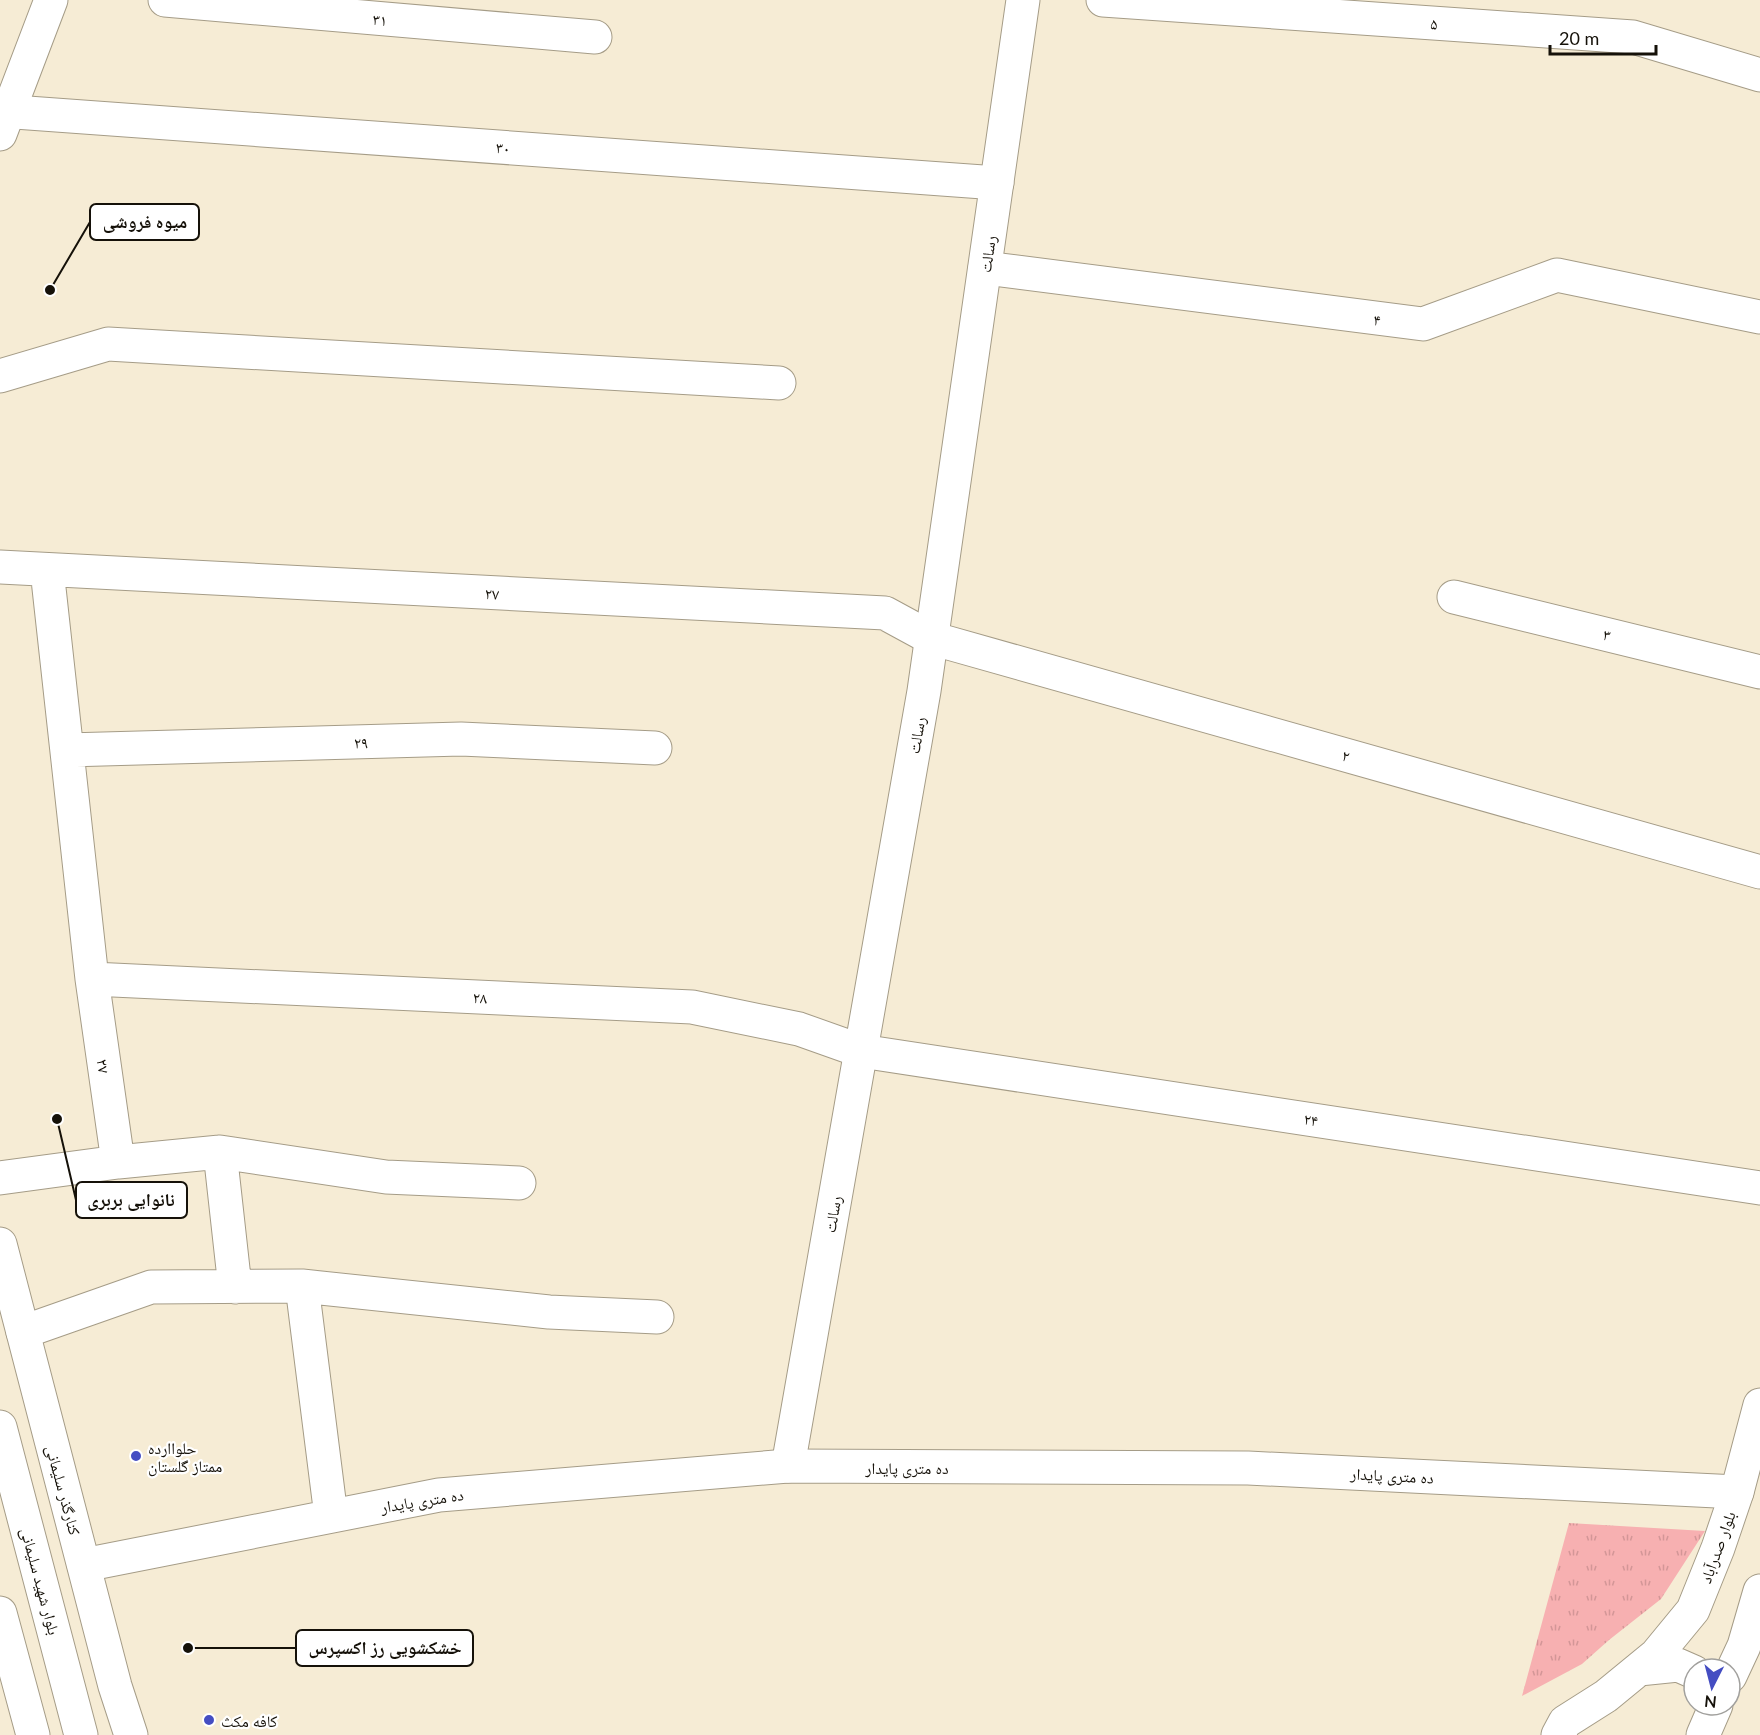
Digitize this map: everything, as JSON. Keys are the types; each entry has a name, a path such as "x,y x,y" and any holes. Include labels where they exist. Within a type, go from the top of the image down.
{"street":[{"path":"3,119 51,0"},
{"name":"۳۱","path":"165,0 595,37"},
{"name":"رسالت","path":"788,1466 920,714 1023,0"},
{"name":"۵","path":"1103,0 1633,36 1760,75"},
{"name":"۳۰","path":"3,119 997,183"},
{"name":"۴","path":"984,268 1423,324 1557,275 1760,317"},
{"path":"0,376 108,344 779,383"},
{"name":"۲۷","path":"0,567 885,612 932,638"},
{"name":"۲۷","path":"47,570 92,979 118,1162"},
{"name":"۳","path":"1454,597 1760,672"},
{"name":"۲","path":"932,638 1760,872"},
{"name":"۲۹","path":"67,750 460,739 655,748"},
{"name":"۲۸","path":"92,979 692,1007 799,1029 861,1051"},
{"name":"۲۴","path":"861,1051 1760,1188"},
{"path":"220,1152 235,1287"},
{"path":"0,1178 118,1162 220,1152 386,1177 519,1183"},
{"name":"کنارگذر سلیمانی","path":"0,1244 115,1686 130,1735"},
{"path":"302,1286 331,1516"},
{"path":"23,1332 151,1287 302,1286 549,1312 657,1317"},
{"name":"بلوار صدرآباد","path":"1555,1731 1606,1696 1656,1655 1693,1610 1737,1492 1760,1406"},
{"name":"بلوار شهید سلیمانی","path":"0,1427 81,1735"},
{"name":"ده متری پایدار","path":"84,1565 439,1495 788,1466 1248,1468 1737,1492"},
{"path":"1741,1657 1754,1634 1760,1591"},
{"path":"0,1613 33,1735"},
{"path":"1639,1669 1678,1665 1682,1667"},
{"path":"1703,1735 1711,1717"}],"green space":[{"path":"1569,1523 1705,1531 1661,1599 1582,1664 1522,1696"}],"place":[{"name":"میوه فروشی","path":"50,290"},
{"name":"نانوایی بربری","path":"57,1119"},
{"name":"حلواارده ممتاز گلستان","path":"136,1456"},
{"name":"خشکشویی رز اکسپرس","path":"188,1648"},
{"name":"کافه مکث","path":"209,1720"}]}
